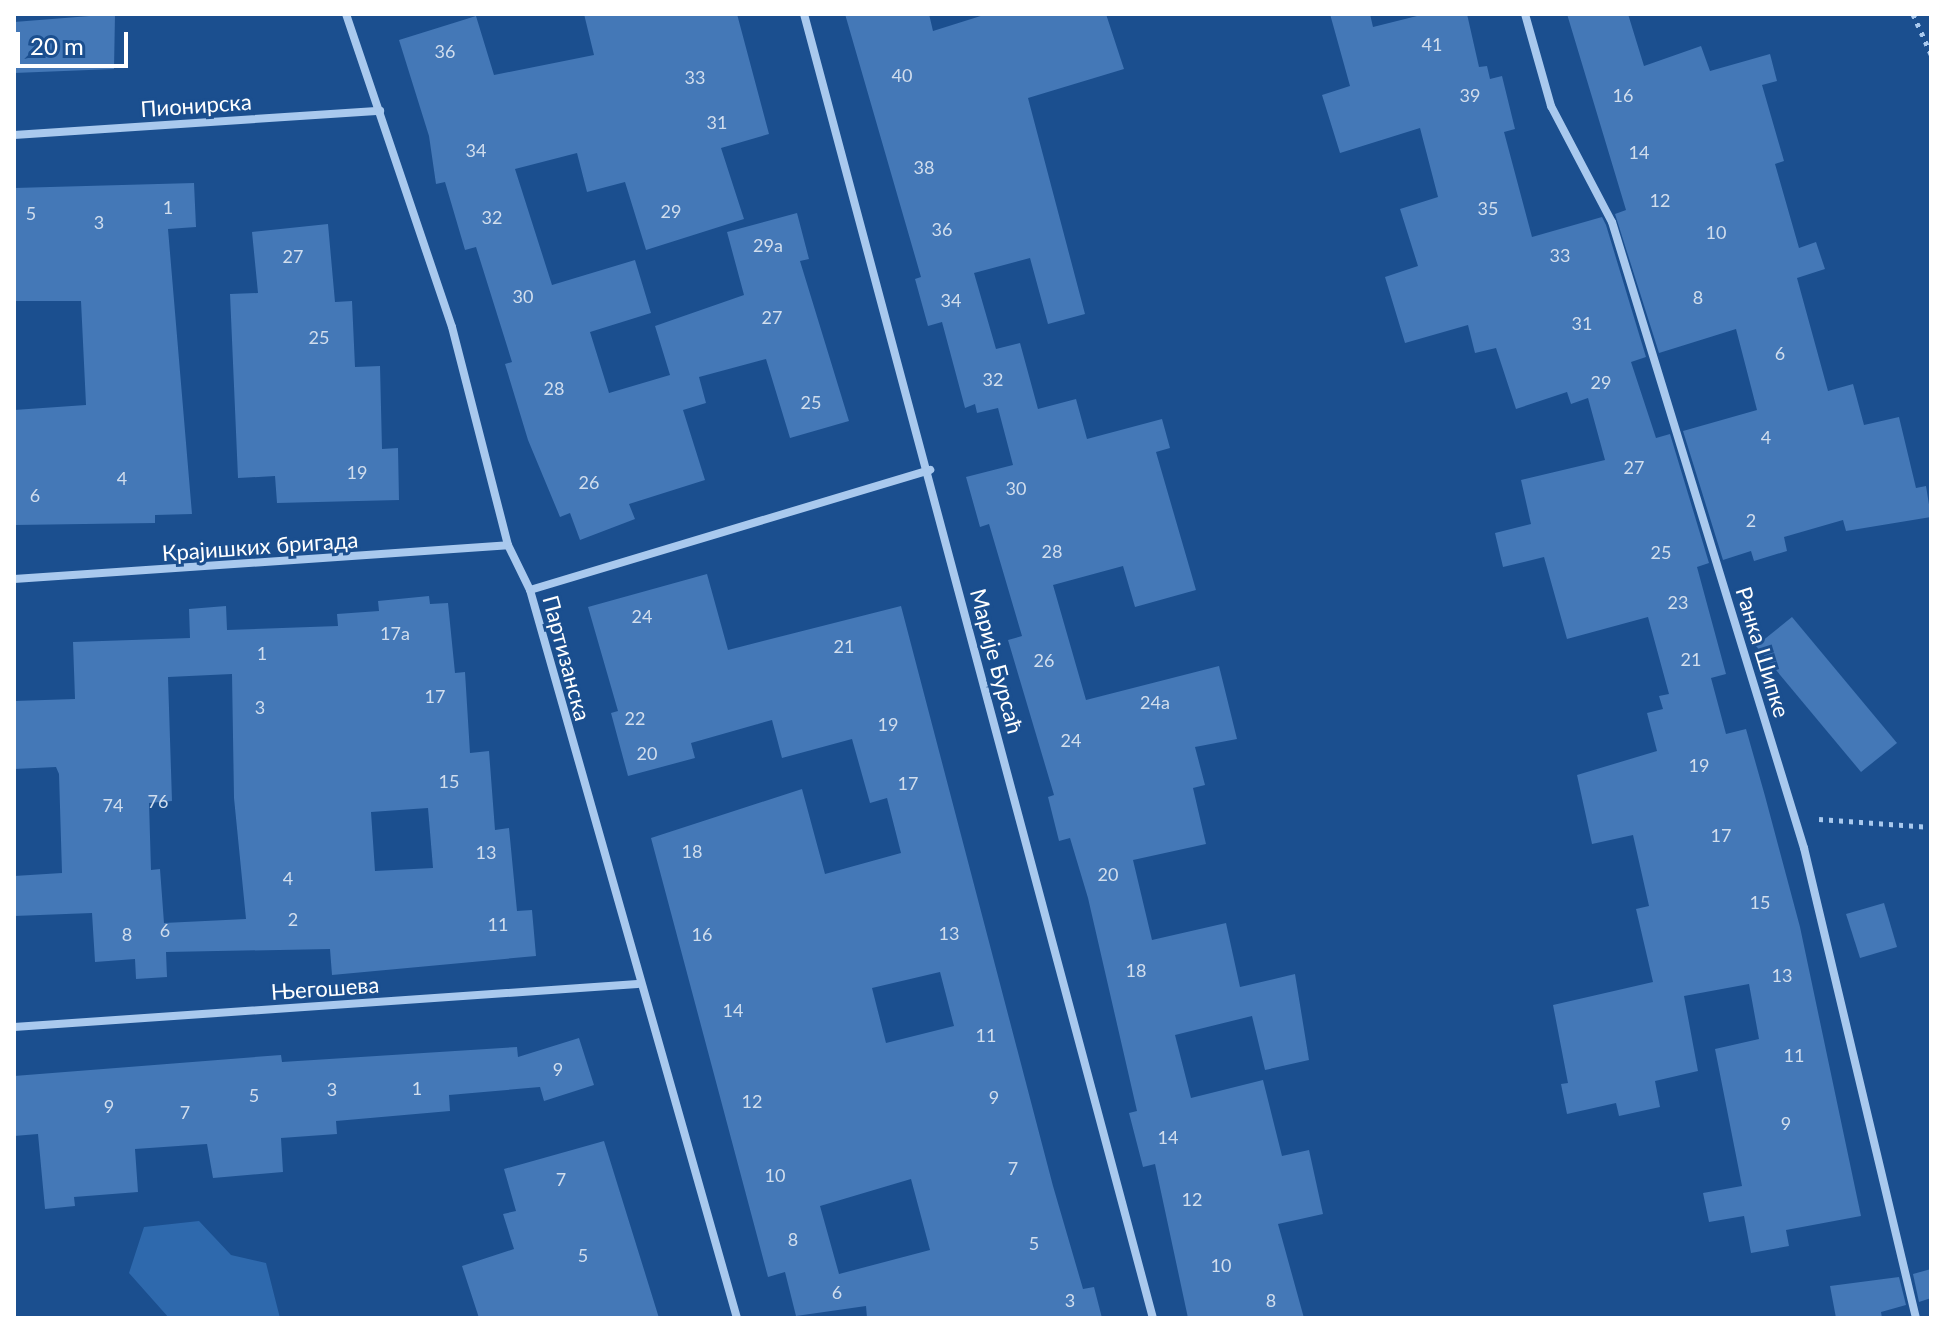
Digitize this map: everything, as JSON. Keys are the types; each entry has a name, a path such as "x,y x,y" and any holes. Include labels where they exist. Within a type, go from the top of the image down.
{"street":[{"name":"Партизанска","path":"346,14 452,327 508,545 530,590 638,984 737,1318"},
{"name":"Марије Бурсаћ","path":"804,14 930,470 1153,1318"},
{"name":"Ранка Шипке","path":"1525,14 1551,106 1612,222 1794,817 1916,1318"},
{"name":"Пионирска","path":"14,135 380,111"},
{"path":"530,590 930,470"},
{"name":"Крајишких бригада","path":"14,579 508,545"},
{"name":"Његошева","path":"14,1027 638,984"}],"path":[{"path":"1913,14 1931,54"},
{"path":"1794,817 1931,827"}],"shaded area":[{"path":"199,1221 231,1255 266,1263 280,1318 169,1318 129,1273 144,1227"}],"building":[{"path":"115,14 114,69 14,73 14,22"},
{"path":"584,14 737,14 769,134 721,148 744,219 646,250 625,182 587,192 577,153 515,169 552,285 635,260 651,313 590,332 609,393 670,375 655,326 744,295 727,232 797,213 809,259 800,261 849,421 790,438 766,359 699,377 706,403 683,410 705,480 629,504 635,519 580,540 570,513 560,517 528,440 505,364 512,362 476,247 465,250 445,182 436,184 429,136 399,40 476,16 494,75 594,55"},
{"path":"845,14 929,14 933,31 987,14 1106,14 1124,69 1028,98 1085,314 1048,324 1030,258 974,273 996,349 1020,343 1038,409 1076,399 1087,439 1162,419 1170,448 1156,452 1196,590 1135,607 1123,566 1053,585 1086,700 1219,666 1237,739 1195,747 1205,785 1193,788 1206,844 1133,860 1152,940 1226,923 1240,987 1295,974 1309,1060 1265,1070 1252,1016 1175,1035 1191,1098 1263,1080 1282,1156 1309,1150 1323,1214 1278,1224 1304,1318 1188,1318 1155,1164 1143,1167 1129,1113 1137,1111 1088,898 1070,838 1059,841 1048,797 1054,795 1008,640 1022,636 989,524 980,527 966,477 1013,465 998,408 977,413 975,404 965,408 942,322 928,326 915,279 921,277"},
{"path":"1330,14 1370,14 1373,27 1425,14 1467,14 1479,67 1487,66 1490,79 1502,76 1515,129 1504,132 1532,237 1602,217 1606,225 1646,357 1631,362 1656,438 1670,434 1709,563 1697,567 1726,674 1711,678 1726,734 1746,729 1765,796 1800,927 1861,1216 1786,1230 1789,1246 1751,1253 1744,1216 1709,1222 1703,1193 1742,1186 1715,1049 1759,1039 1749,984 1684,996 1698,1071 1655,1081 1660,1107 1619,1116 1616,1103 1567,1114 1561,1084 1568,1083 1553,1005 1653,982 1636,909 1649,906 1633,835 1592,844 1577,775 1657,751 1647,713 1663,709 1659,696 1669,694 1648,617 1567,639 1544,557 1503,567 1495,533 1531,524 1521,480 1605,460 1588,398 1571,404 1567,392 1516,409 1496,348 1475,353 1468,325 1405,343 1385,277 1418,266 1400,209 1438,197 1420,128 1340,153 1322,95 1350,86"},
{"path":"1567,14 1628,14 1644,66 1701,46 1710,71 1770,54 1777,81 1762,85 1784,161 1775,164 1799,248 1816,242 1825,269 1797,278 1828,391 1853,384 1864,425 1899,417 1916,488 1926,486 1931,517 1846,531 1843,520 1784,537 1787,551 1754,561 1751,551 1723,560 1683,431 1757,410 1736,329 1659,353 1615,214 1626,210"},
{"path":"194,183 196,227 168,229 192,514 155,515 155,523 14,525 14,410 86,405 81,301 14,301 14,188"},
{"path":"328,224 335,302 352,301 355,367 380,366 382,449 398,448 399,500 277,503 275,476 238,478 230,294 258,293 252,232"},
{"path":"707,574 728,650 901,606 1053,1186 1083,1289 1094,1287 1102,1318 867,1318 866,1306 796,1316 785,1272 768,1277 651,838 802,789 825,874 901,853 887,798 870,803 852,739 782,758 772,720 691,743 695,758 628,776 611,713 618,711 588,607","holes":["940,972 954,1026 886,1043 872,988","911,1179 930,1250 839,1274 820,1206"]},
{"path":"429,596 430,604 448,603 455,673 465,672 470,753 489,751 495,830 509,828 517,911 532,910 536,956 332,975 330,949 166,952 167,977 136,979 135,959 95,962 92,913 14,916 14,876 62,873 59,774 56,767 14,769 14,701 75,699 73,642 190,638 189,609 226,606 227,630 338,626 337,614 379,611 378,601","holes":["232,674 234,798 246,919 164,923 160,869 151,870 149,803 172,801 168,677","428,808 433,868 375,871 371,812"]},
{"path":"1792,617 1897,743 1861,772 1756,646"},
{"path":"1884,903 1897,947 1860,958 1846,914"},
{"path":"579,1038 594,1085 544,1101 540,1087 449,1095 450,1111 336,1121 337,1134 281,1138 283,1172 213,1178 207,1144 135,1149 138,1192 74,1197 75,1206 45,1209 38,1134 14,1136 14,1076 281,1055 282,1062 517,1047 518,1057"},
{"path":"604,1141 659,1318 479,1318 462,1266 514,1249 503,1214 516,1211 504,1169"},
{"path":"1931,1269 1931,1298 1919,1302 1913,1274"},
{"path":"1899,1277 1906,1305 1881,1312 1882,1318 1836,1318 1830,1286"}]}
